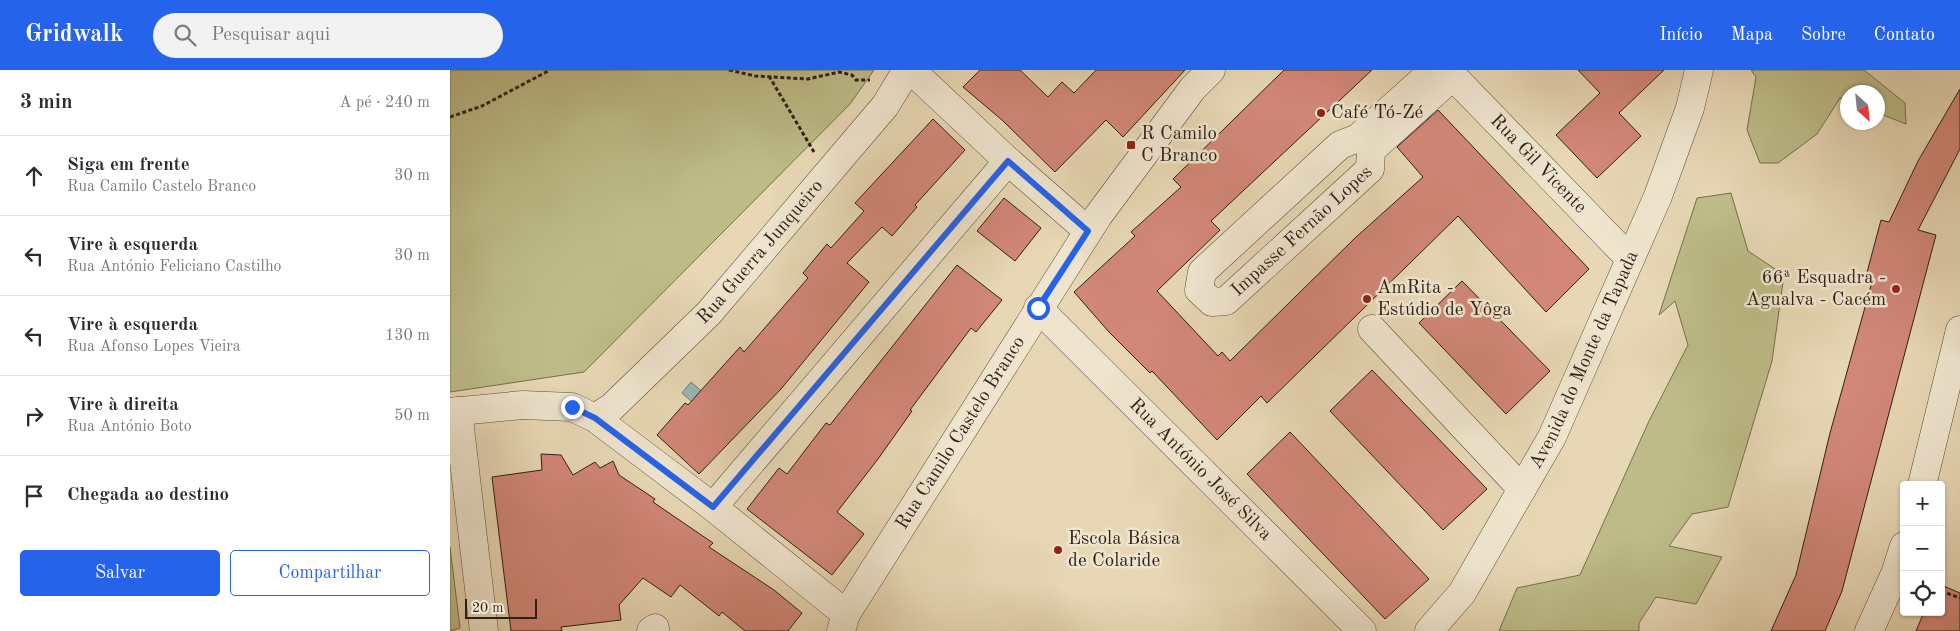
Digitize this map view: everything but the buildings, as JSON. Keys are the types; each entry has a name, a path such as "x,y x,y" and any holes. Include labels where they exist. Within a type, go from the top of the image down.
{"street":[{"name":"Rua Camilo Castelo Branco","path":"844,622 1038,308 1088,231 1193,88 1211,70"},
{"name":"Avenida do Monte da Tapada","path":"1429,631 1462,593 1552,437 1658,196 1690,108 1700,70"},
{"name":"Rua Gil Vicente","path":"1445,72 1630,259"},
{"name":"Impasse Fernão Lopes","path":"1445,72 1371,150 1370,169 1226,301 1212,302 1198,290 1202,272 1340,145 1358,138 1445,72"},
{"path":"906,74 1088,231"},
{"name":"Rua Guerra Junqueiro","path":"595,418 612,407 709,313 885,106 906,74"},
{"path":"713,507 1008,161"},
{"name":"Rua António José Silva","path":"1038,308 1362,631"},
{"path":"1372,329 1522,490"},
{"path":"1923,481 1960,330"},
{"path":"484,631 454,412 524,405 572,407 595,418 713,507 844,622"},
{"path":"1869,631 1895,574 1900,558"}],"path":[{"path":"450,117 482,106 550,70"},
{"path":"729,70 755,76 808,79 839,72 852,75 856,80 885,80 906,74"},
{"path":"769,76 827,174"},
{"path":"1945,592 1960,598"}],"shaded area":[{"path":"450,70 874,70 850,104 584,372 450,392"},
{"path":"1751,70 1864,70 1883,85 1840,85 1840,98 1817,134 1778,163 1760,163 1747,130 1756,77"},
{"path":"1885,87 1905,103 1906,124 1885,116"},
{"path":"1731,193 1748,251 1784,275 1772,361 1728,507 1692,514 1669,546 1722,557 1696,604 1656,597 1639,623 1639,631 1499,631 1517,588 1580,575 1649,421 1688,345 1675,301 1659,315 1697,198"},
{"path":"450,547 460,628 450,631"}],"water":[{"path":"691,382 720,407 710,418 682,393"}],"place":[{"name":"Café Tó-Zé","path":"1321,113"},
{"name":"R Camilo C Branco","path":"1131,145"},
{"name":"66ª Esquadra - Agualva - Cacém","path":"1896,289"},
{"name":"AmRita - Estúdio de Yôga","path":"1367,299"},
{"name":"Escola Básica de Colaride","path":"1058,550"}],"route":[{"path":"572,407 595,418 713,507 1008,161 1088,231 1038,308"}]}
